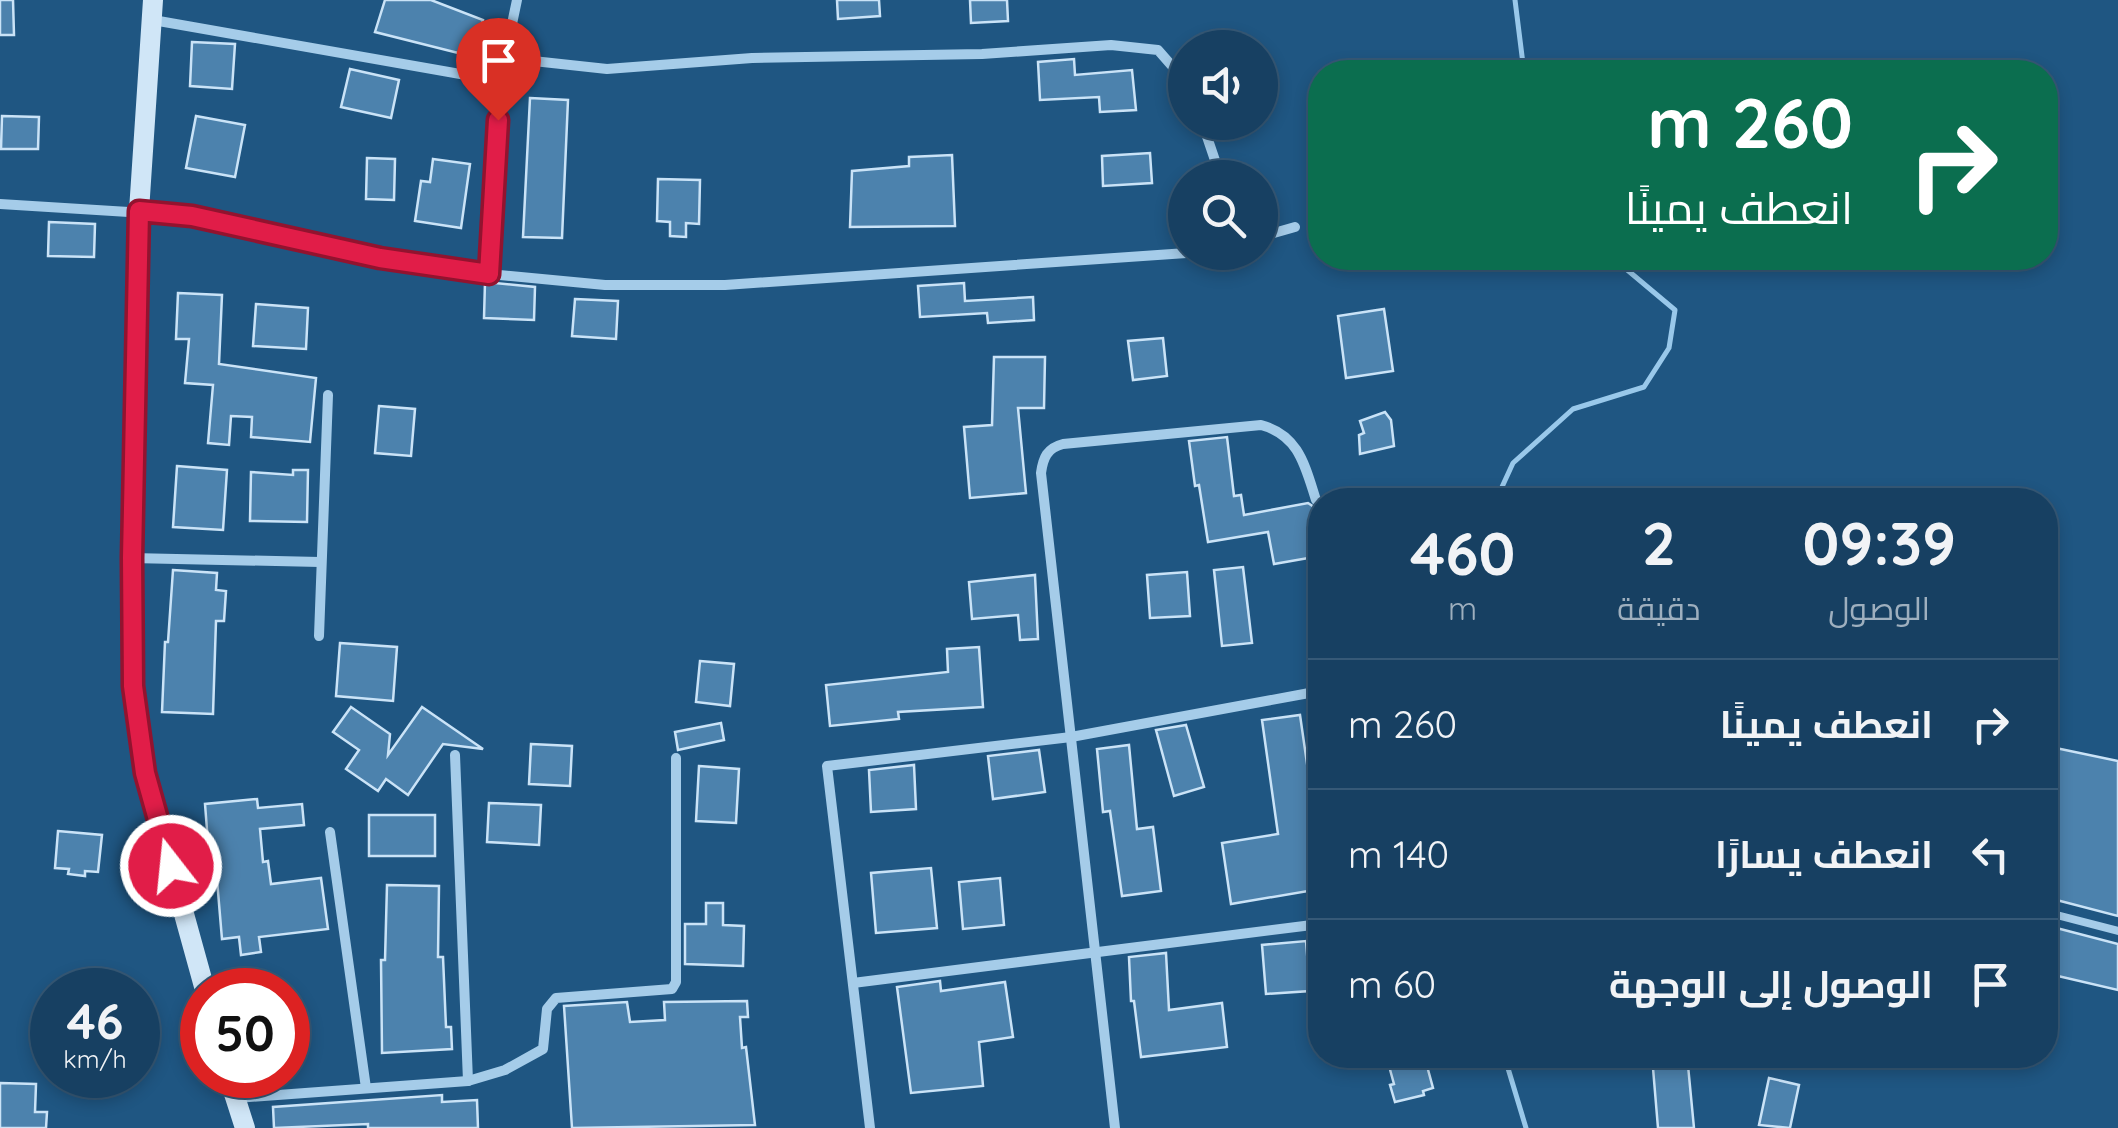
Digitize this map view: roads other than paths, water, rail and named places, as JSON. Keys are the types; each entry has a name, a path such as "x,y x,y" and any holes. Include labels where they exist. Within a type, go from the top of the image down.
{"main road":[{"path":"152,10 139,211 133,686 145,773 199,968"},
{"path":"234,1098 245,1128"}],"street":[{"path":"489,274 500,81 517,0"},
{"path":"152,10 500,81"},
{"path":"505,58 608,70 752,58 982,54 1111,45 1158,50 1168,61"},
{"path":"0,204 192,216 380,258 605,285 725,285 1168,254"},
{"path":"1278,232 1296,227"},
{"path":"320,636 328,395"},
{"path":"1115,1128 1041,473 1043,458 1049,450 1063,444 1261,425 1279,430 1300,452 1312,488"},
{"path":"132,558 320,562"},
{"path":"870,1128 827,766 1071,736 1308,693"},
{"path":"454,755 468,1082"},
{"path":"310,1092 468,1082 505,1070 543,1049 548,1009 556,998 672,989 676,982 676,758"},
{"path":"330,832 366,1088"},
{"path":"852,983 1308,926"},
{"path":"233,1128 234,1098"}],"lane":[{"path":"2058,915 2118,931"}],"waterway":[{"path":"1515,0 1522,60"},
{"path":"1502,488 1513,463 1573,409 1644,387 1669,348 1675,310 1627,270"},
{"path":"1508,1068 1526,1128"}]}
